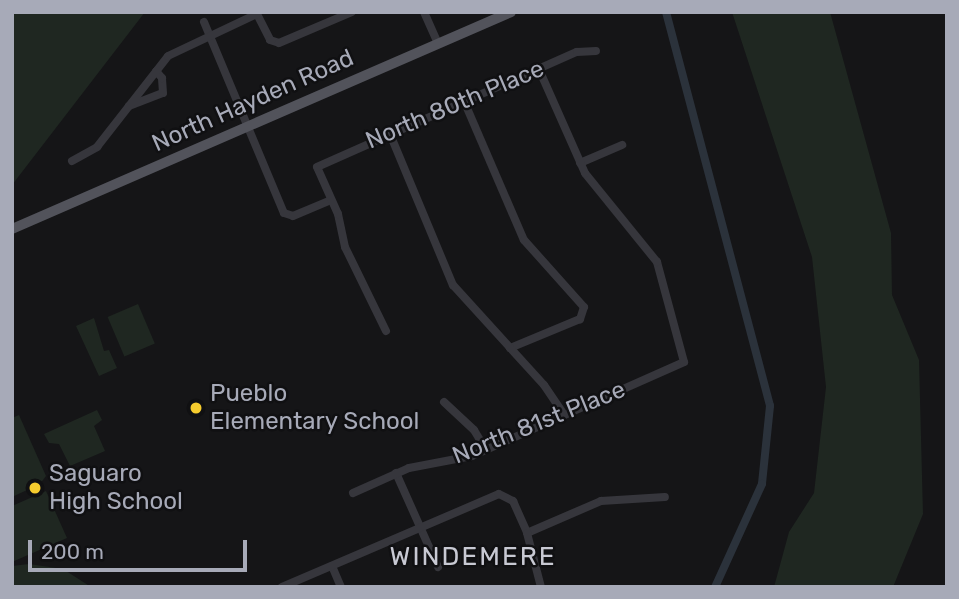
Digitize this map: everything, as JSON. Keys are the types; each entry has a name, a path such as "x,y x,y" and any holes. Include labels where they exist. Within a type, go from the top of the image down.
{"main road":[{"name":"North Hayden Road","path":"12,229 512,12"}],"street":[{"path":"72,162 93,151 174,51 257,13 274,43 352,12"},
{"path":"425,12 438,43"},
{"path":"204,22 279,206 288,215 331,200 345,247 386,331"},
{"name":"North 80th Place","path":"331,200 317,166 577,52 596,51"},
{"path":"539,69 580,163 622,145"},
{"path":"129,106 163,93 162,78 156,71"},
{"path":"464,101 524,240 584,307 584,314 510,348"},
{"path":"390,134 453,285 554,396 564,415"},
{"name":"North 81st Place","path":"353,493 396,473 426,463 459,461 684,362 654,255 580,163"},
{"path":"444,402 474,430 486,450"},
{"path":"396,473 438,567"},
{"path":"282,587 499,494 507,495 527,533 541,587"},
{"path":"527,533 601,500 665,497"},
{"path":"332,566 341,587"}],"shaded area":[{"path":"12,12 145,12 12,185"},
{"path":"732,12 830,12 891,233 892,295 919,360 923,514 893,587 774,587 789,532 814,493 826,387 812,257"},
{"path":"138,304 155,344 124,356 108,317"},
{"path":"94,318 104,351 109,350 117,368 99,376 76,326"},
{"path":"97,410 102,420 94,426 105,451 70,466 59,444 49,443 44,434"},
{"path":"19,415 46,476 40,484 12,497 12,418"},
{"path":"46,491 67,538 12,562 12,506"},
{"path":"29,564 63,569 91,587 12,587 12,566"}],"waterway":[{"path":"666,12 770,406 762,484 715,587"}],"place":[{"name":"Pueblo Elementary School","path":"196,408"},
{"name":"Saguaro High School","path":"35,488"}],"district":[{"name":"WINDEMERE","path":"473,557"}]}
